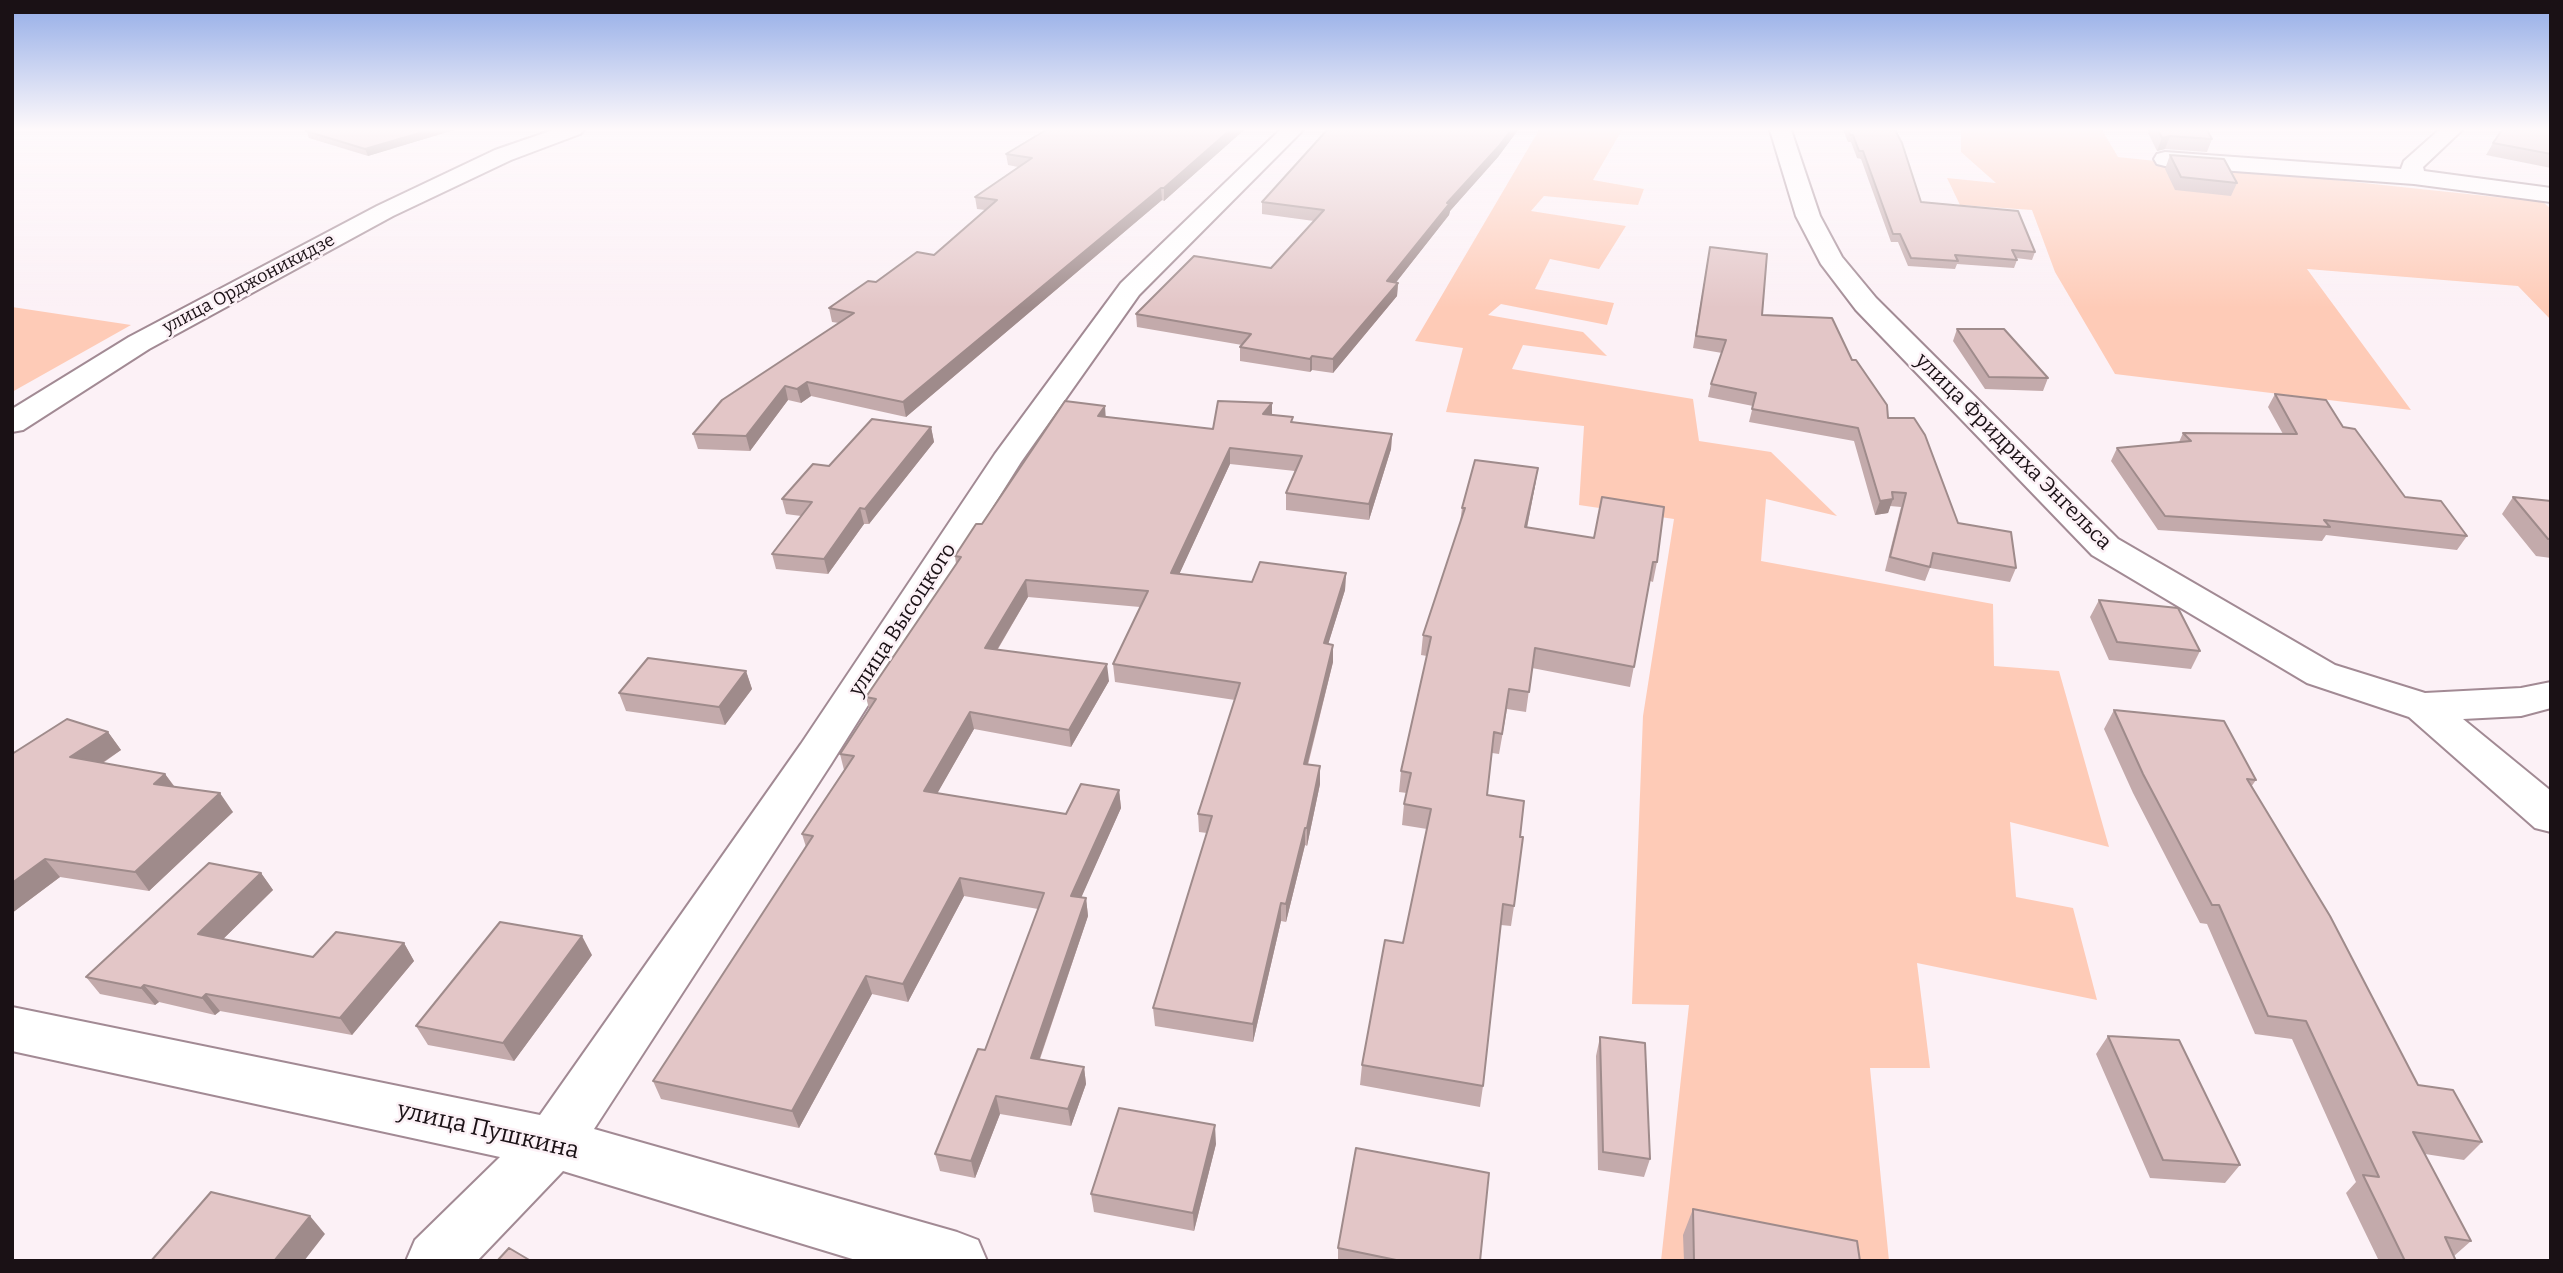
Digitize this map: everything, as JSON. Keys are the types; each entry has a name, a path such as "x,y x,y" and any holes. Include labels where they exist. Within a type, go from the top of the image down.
{"street":[{"name":"улица Орджоникидзе","path":"12,423 139,343 431,189"},
{"name":"улица Высоцкого","path":"436,1261 553,1143 816,754 1006,461 1130,289 1231,189"},
{"name":"улица Фридриха Энгельса","path":"1799,189 1808,216 1830,259 1866,304 2105,547 2321,674 2423,707 2551,816"},
{"path":"2508,189 2551,195"},
{"path":"2423,707 2521,702 2551,695"},
{"name":"улица Пушкина","path":"12,1029 553,1143 957,1261"}],"shaded area":[{"path":"1504,189 1644,189 1638,205 1544,196 1531,211 1626,226 1599,269 1550,259 1535,289 1614,303 1607,325 1501,304 1488,315 1583,332 1607,356 1523,345 1512,369 1693,399 1699,441 1771,452 1837,516 1766,499 1761,561 1993,604 1994,666 2059,671 2109,847 2010,822 2016,897 2073,908 2097,1000 1917,963 1930,1068 1870,1068 1889,1261 1661,1261 1689,1005 1632,1004 1643,716 1674,519 1579,505 1584,426 1446,412 1463,348 1415,341"},
{"path":"1952,189 2424,189 2543,202 2551,209 2551,320 2518,286 2307,269 2411,410 2115,374 2055,272 2032,210 1960,205"},
{"path":"12,307 131,325 12,392"}],"building":[{"path":"986,189 1159,189 903,402 807,382 797,389 785,386 746,436 693,434 722,400 854,313 829,308 868,281 876,282 917,252 934,255 997,200 975,197"},
{"path":"1273,189 1459,189 1387,281 1398,283 1333,359 1312,356 1310,359 1240,347 1251,334 1136,314 1194,256 1271,268 1324,210 1262,202"},
{"path":"1877,189 1917,189 1921,202 2018,211 2035,252 2012,250 2017,260 1955,255 1958,261 1911,258 1900,234 1893,234"},
{"path":"1710,247 1767,254 1762,315 1832,318 1852,360 1856,360 1887,405 1888,418 1914,418 1925,435 1958,523 2011,532 2016,568 1933,553 1930,567 1890,557 1906,493 1892,492 1893,499 1880,501 1858,428 1752,409 1756,393 1711,384 1726,340 1696,336"},
{"path":"1957,329 2004,329 2048,378 1989,377"},
{"path":"2275,394 2326,400 2343,427 2355,429 2405,497 2441,501 2467,536 2324,520 2330,527 2165,516 2117,448 2191,441 2183,433 2297,434"},
{"path":"1065,401 1105,406 1098,416 1213,429 1218,401 1272,403 1263,414 1293,417 1291,422 1392,434 1369,504 1286,493 1302,456 1230,448 1171,573 1252,582 1260,562 1346,573 1324,643 1333,645 1304,764 1320,766 1307,828 1286,904 1281,903 1253,1024 1153,1008 1212,816 1198,814 1240,683 1113,664 1148,591 1026,580 985,648 1107,664 1069,730 970,712 924,791 1066,814 1081,784 1119,790 1071,896 1086,898 1031,1058 1084,1067 1068,1109 996,1096 971,1161 935,1154 978,1049 985,1050 1044,893 960,878 903,984 866,976 792,1111 653,1081 813,836 802,834 854,756 840,754 876,699 866,697 961,557 955,556 976,524 982,524"},
{"path":"872,419 931,427 865,509 860,508 824,559 772,554 812,502 782,499 813,464 829,466"},
{"path":"1475,460 1538,468 1525,527 1594,538 1602,497 1664,507 1657,562 1653,562 1634,667 1535,648 1529,692 1509,689 1502,734 1494,732 1487,795 1524,801 1520,837 1523,837 1514,906 1503,904 1483,1086 1362,1065 1385,940 1403,943 1431,809 1404,804 1411,773 1401,771 1431,637 1423,635 1465,508 1462,508"},
{"path":"2513,497 2551,501 2551,539 2548,539"},
{"path":"2099,600 2178,608 2200,651 2117,642"},
{"path":"648,658 746,671 719,707 619,693"},
{"path":"2114,710 2224,721 2256,780 2247,779 2330,916 2418,1085 2453,1090 2482,1142 2413,1132 2471,1241 2445,1237 2456,1261 2405,1261 2363,1175 2379,1177 2306,1021 2268,1016 2219,905 2212,905 2143,774"},
{"path":"67,719 108,732 70,757 165,774 154,784 220,793 135,872 45,859 12,883 12,754"},
{"path":"209,863 261,873 198,934 313,957 336,932 404,943 340,1018 206,994 202,998 144,985 141,988 86,977"},
{"path":"500,922 582,936 503,1043 416,1026"},
{"path":"2108,1036 2179,1040 2240,1165 2163,1160"},
{"path":"1600,1037 1645,1043 1650,1159 1603,1152"},
{"path":"1119,1108 1215,1125 1193,1213 1091,1194"},
{"path":"1356,1148 1489,1173 1480,1261 1401,1261 1338,1248"},
{"path":"211,1192 310,1216 274,1261 151,1261"},
{"path":"1693,1209 1857,1241 1860,1261 1694,1261"},
{"path":"509,1248 531,1261 497,1261"}]}
